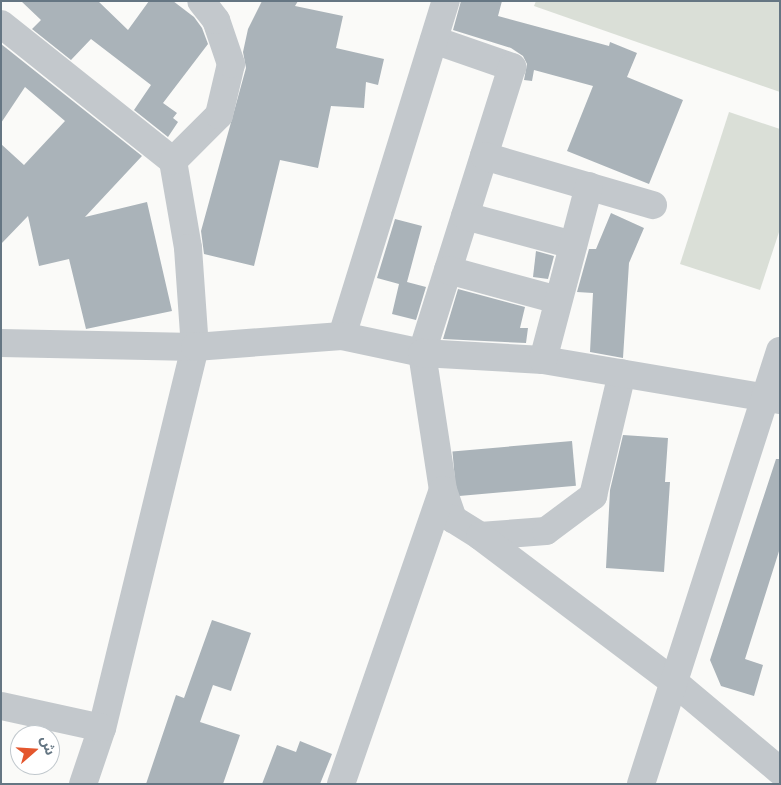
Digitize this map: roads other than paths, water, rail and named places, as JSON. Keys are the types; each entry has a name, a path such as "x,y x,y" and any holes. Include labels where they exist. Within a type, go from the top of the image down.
{"street":[{"path":"172,161 219,115 231,64 216,20 201,1"},
{"path":"342,336 446,1"},
{"path":"1,24 172,161 188,248 195,347 102,728 83,784"},
{"path":"434,40 512,67 422,353 443,490 453,519 480,536 674,682 780,771"},
{"path":"484,156 653,204"},
{"path":"542,360 589,186"},
{"path":"465,216 573,245"},
{"path":"448,270 558,300"},
{"path":"1,343 195,347 342,336 422,353 542,360 772,399"},
{"path":"641,784 674,682 772,399 780,351"},
{"path":"480,536 546,532 593,496 622,373"},
{"path":"341,784 443,490"},
{"path":"1,706 102,728"}]}
